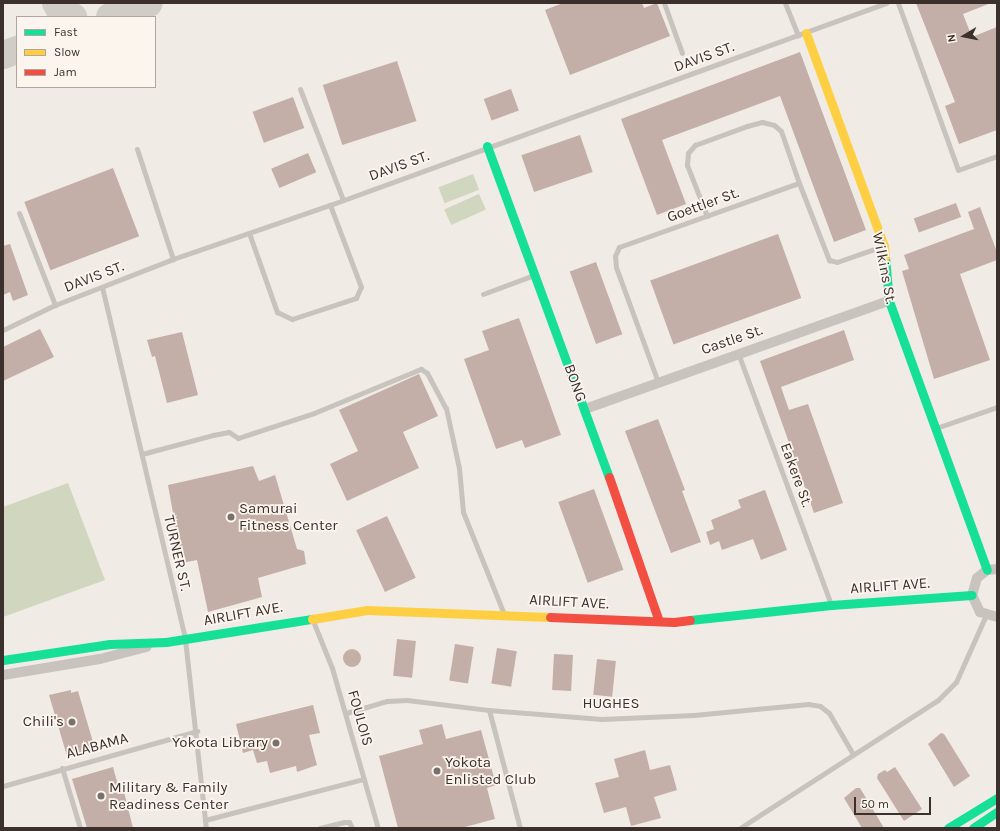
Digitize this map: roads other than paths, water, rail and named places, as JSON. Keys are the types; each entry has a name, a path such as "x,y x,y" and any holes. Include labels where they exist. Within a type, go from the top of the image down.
{"main road":[{"name":"Wilkins St.","path":"802,34 884,246 889,301 936,428 992,570"},
{"name":"BONG","path":"487,146 585,409 659,621"},
{"name":"AIRLIFT AVE.","path":"3,660 110,644 166,642 367,610 504,614 674,622 831,606 972,595"},
{"path":"948,828 997,798"},
{"path":"973,828 997,812"}],"street":[{"name":"Castle St.","path":"585,409 738,353 889,301"},
{"path":"992,570 974,583 972,595 976,607 986,615 997,617"},
{"name":"AIRLIFT AVE.","path":"3,675 100,659 166,642"}],"lane":[{"path":"664,3 682,52"},
{"path":"785,3 802,34"},
{"name":"DAVIS ST.","path":"3,330 55,305 173,259 344,200 487,146 886,3"},
{"path":"898,3 958,170 997,156"},
{"path":"300,88 344,200"},
{"path":"706,216 687,165 688,153 695,145 762,122 774,125 780,131 829,260 837,262 884,246"},
{"path":"137,149 173,259"},
{"name":"Goettler St.","path":"658,382 616,267 615,256 619,248 799,183"},
{"path":"249,233 277,312 292,319 356,298 361,287 330,205"},
{"path":"19,213 55,305"},
{"path":"483,294 535,275"},
{"name":"TURNER ST.","path":"102,287 185,639 197,731 206,828"},
{"name":"Eakere St.","path":"738,353 831,606"},
{"path":"142,454 213,434 229,432 238,438 314,413 422,369 427,373 446,408 459,468 463,512 504,614"},
{"path":"936,428 997,406"},
{"path":"740,828 938,700 956,682 986,615"},
{"name":"FOULOIS","path":"312,618 332,668 378,828"},
{"name":"HUGHES","path":"346,713 387,701 407,700 489,710 602,718 694,715 808,704 820,706 829,713 853,754"},
{"path":"489,710 520,828"},
{"name":"ALABAMA","path":"3,786 62,768 197,731"},
{"path":"62,768 80,828"},
{"path":"205,820 364,778"},
{"path":"320,828 344,822 349,822 352,828"}],"place":[{"name":"Samurai Fitness Center","path":"231,517"},
{"name":"Chili's","path":"72,722"},
{"name":"Yokota Library","path":"276,743"},
{"name":"Yokota Enlisted Club","path":"437,771"},
{"name":"Military & Family Readiness Center","path":"101,796"}]}
